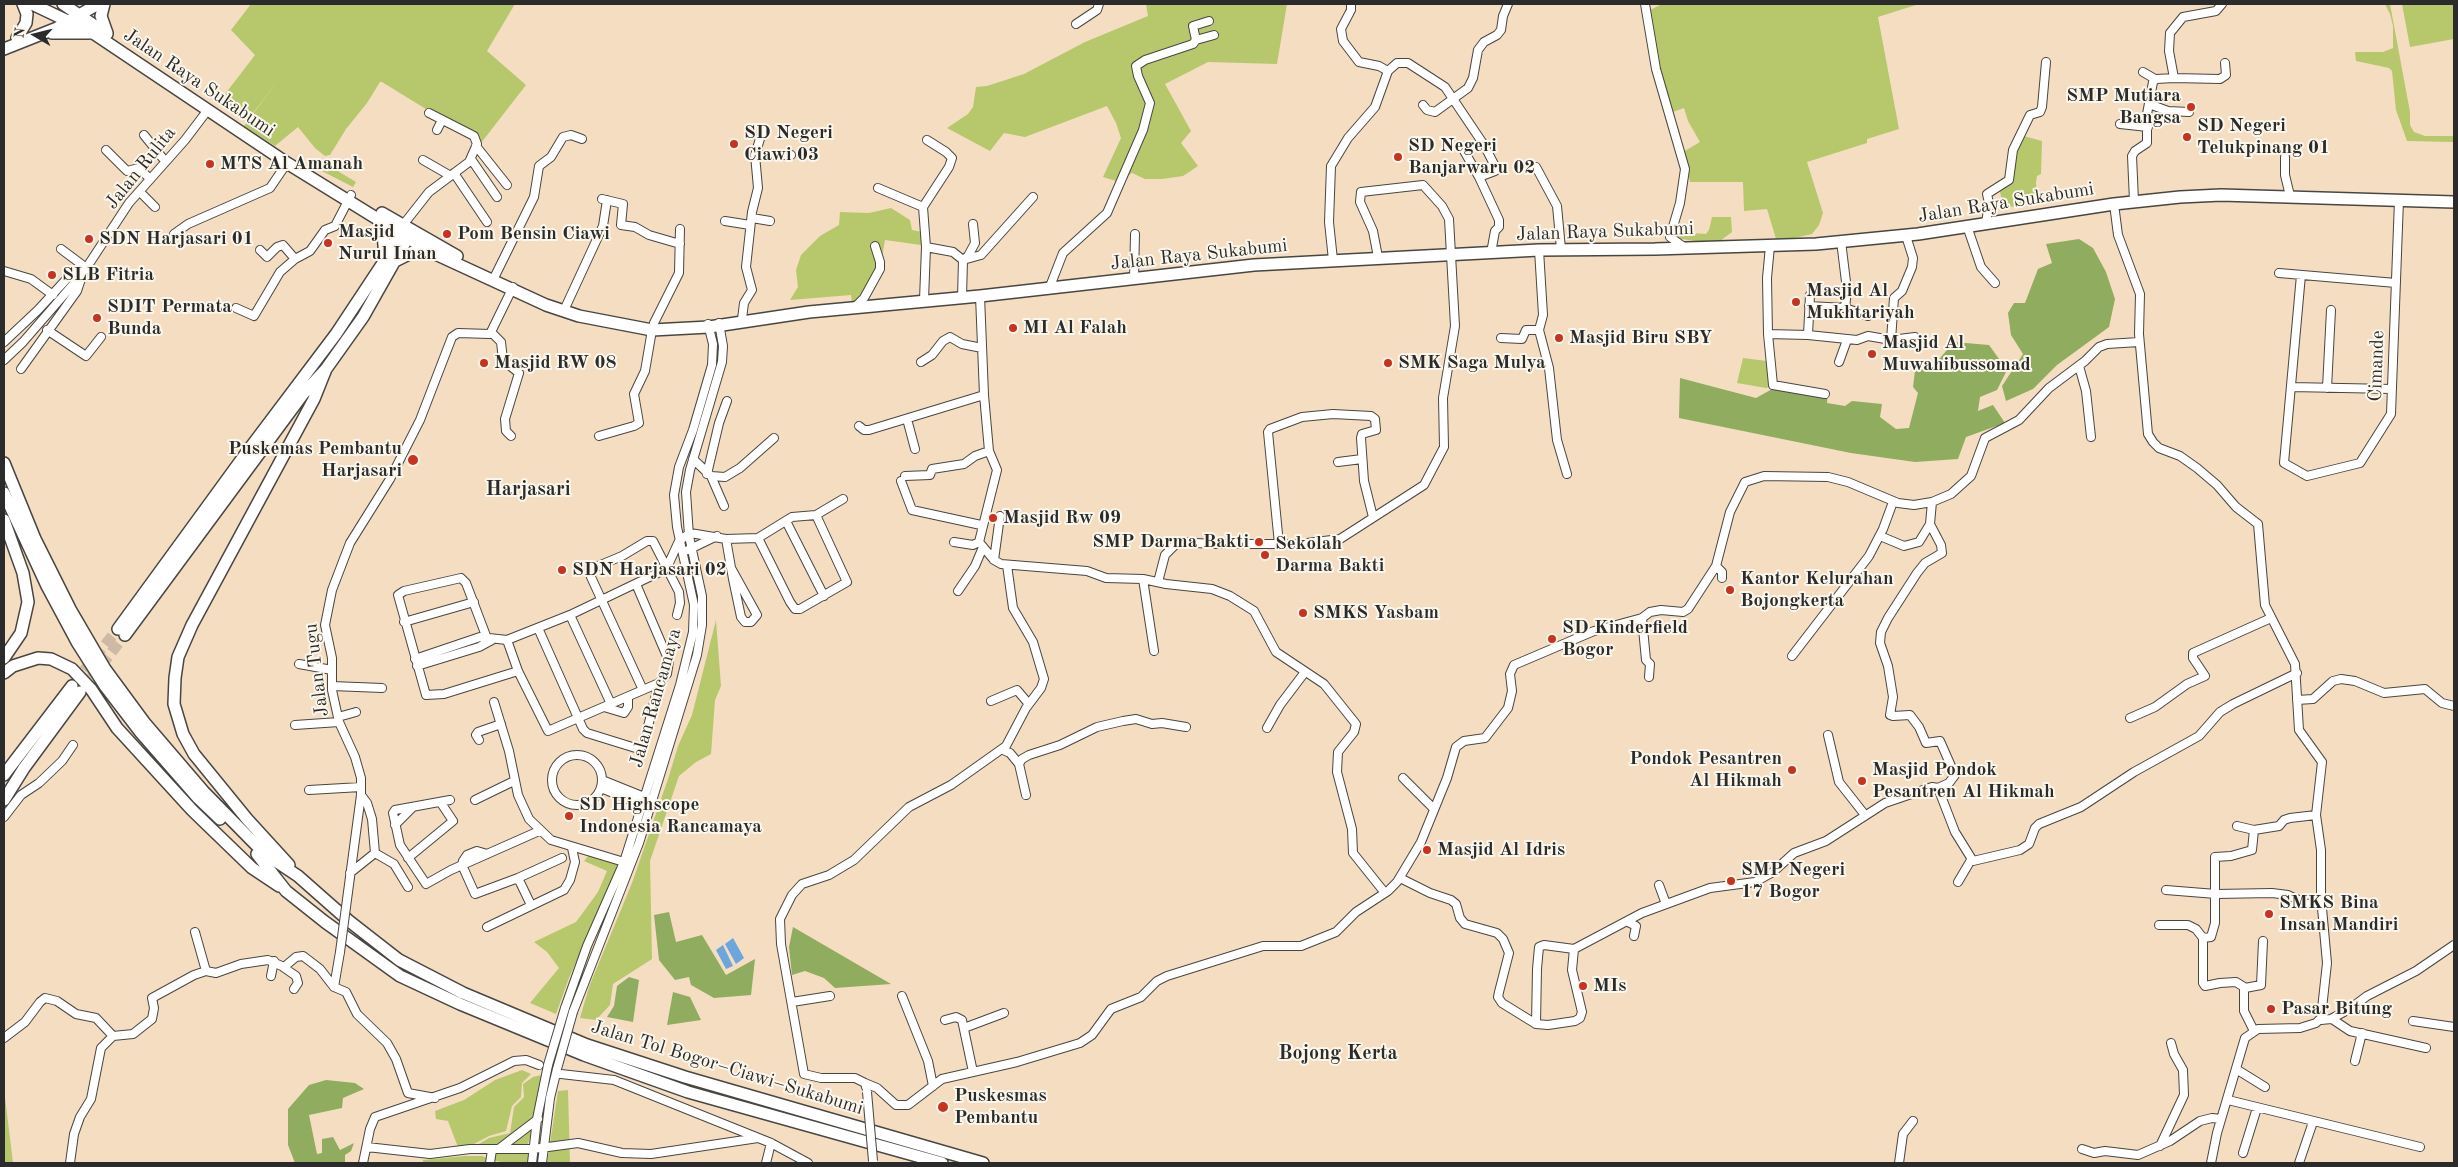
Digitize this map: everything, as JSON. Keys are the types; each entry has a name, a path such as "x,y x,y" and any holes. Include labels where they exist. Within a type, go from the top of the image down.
{"highway":[{"path":"17,38 26,23 27,14 23,4"},
{"name":"Jalan Raya Sukabumi","path":"32,4 93,33 287,163 350,198 379,220 405,231 431,252 493,277"},
{"name":"Jalan Raya Sukabumi","path":"63,4 79,9 108,35 283,155 405,231 513,288 579,316 653,326 714,324 855,307 1049,289 1254,265 1378,257 1561,249 1770,246 1906,236 2134,201 2221,194 2454,202"},
{"path":"4,49 41,35 79,9 98,4"},
{"path":"104,4 101,16 108,35"},
{"path":"4,42 65,20"},
{"path":"41,35 66,32 93,33"},
{"path":"379,220 389,262"},
{"path":"405,231 389,262 363,317 326,369 298,402 121,632 247,452 389,262 414,252 431,252"},
{"name":"Jalan Raya Sukabumi","path":"513,288 566,306 653,326"},
{"name":"Jalan Raya Sukabumi","path":"714,324 742,319 756,319"},
{"path":"298,876 194,754 183,734 174,704 174,678 178,658 192,625 314,399 326,369"},
{"name":"Jalan Tol Bogor–Ciawi–Sukabumi","path":"4,463 35,539 61,592 131,714"},
{"name":"Jalan Tol Bogor–Ciawi–Sukabumi","path":"4,493 24,539 62,614 92,665 131,714 201,794 261,857 286,891 400,976 688,1092 942,1163"},
{"path":"4,520 23,573 28,602 21,632 4,658"},
{"path":"4,673 27,659 38,658 60,662 82,679 118,728 192,810 252,868 286,891"},
{"path":"4,775 76,689 4,800"},
{"name":"Jalan Tol Bogor–Ciawi–Sukabumi","path":"201,794 265,854 298,876 399,960 497,1014"},
{"name":"Jalan Tol Bogor–Ciawi–Sukabumi","path":"514,1021 685,1077 983,1163"}],"street":[{"path":"1076,24 1097,10 1099,4"},
{"path":"1351,4 1351,10 1340,29 1343,41 1358,62 1379,66 1388,72"},
{"path":"1423,105 1427,110 1435,112 1454,100 1470,85 1478,50 1484,42 1501,30 1503,16 1508,4"},
{"path":"1645,4 1659,78 1685,169 1680,204 1670,238 1684,247"},
{"path":"2174,78 2168,46 2172,29 2183,17 2213,12 2219,9 2222,4"},
{"path":"1196,40 1193,26 1209,21"},
{"path":"1049,289 1063,252 1108,213 1143,130 1150,103 1138,76 1136,66 1145,60 1191,45 1196,40 1214,34"},
{"path":"1333,260 1329,222 1331,166 1348,138 1374,106 1388,72 1397,63 1408,62 1445,87 1484,145 1496,168 1495,172 1479,177"},
{"path":"1986,223 1989,203 1987,194 2009,180 2013,150 2030,115 2040,112 2042,107 2046,62"},
{"path":"2143,72 2155,79 2220,79 2226,75 2225,63"},
{"path":"2134,201 2132,156 2136,150 2146,144 2149,104 2155,79"},
{"path":"2149,104 2168,111 2189,112"},
{"name":"Jalan Rulita","path":"4,360 24,342 84,270 129,203 207,111"},
{"path":"405,231 422,198 470,159 477,142 474,136 429,113"},
{"path":"437,130 442,120"},
{"path":"2120,124 2148,127"},
{"path":"742,319 744,303 752,290 746,267 751,222 759,181 756,154 763,129"},
{"path":"493,277 534,197 539,166 552,158 563,137 571,135 582,139"},
{"path":"144,136 165,161"},
{"path":"924,300 926,248 923,208 949,167 952,158 927,140"},
{"path":"476,146 507,185"},
{"path":"1463,149 1479,177 1499,220 1500,227 1494,231 1491,253"},
{"path":"106,150 127,171 139,168 150,180"},
{"path":"756,154 791,155"},
{"path":"2285,157 2285,175 2290,196"},
{"path":"470,159 497,196"},
{"path":"423,160 452,174 487,222"},
{"path":"174,234 188,224 270,188 287,163"},
{"path":"1536,167 1557,206 1561,249"},
{"path":"1158,582 1165,555 1178,542 1279,544 1312,543 1340,539 1424,485 1443,451 1444,390 1454,335 1453,255 1450,226 1446,213 1427,188 1420,184 1363,191 1360,194 1360,202 1374,234 1378,257"},
{"path":"878,188 923,208"},
{"path":"140,192 155,207"},
{"path":"963,260 985,253 997,235 1033,197"},
{"path":"236,308 254,316 280,272 295,259 310,251 325,230 335,226 350,198"},
{"path":"566,306 603,226 604,200 620,199 623,205 621,224 635,227 649,235 680,244"},
{"name":"Cimande","path":"2301,275 2284,463 2307,476 2360,463 2391,414 2399,200"},
{"path":"2114,204 2118,235 2140,294 2139,342 2144,378 2146,421 2150,438 2159,448 2180,456 2197,468 2217,485 2236,507 2258,524 2263,595 2270,618 2288,647 2297,673 2299,730 2322,762 2316,816 2321,853 2321,903 2327,963 2321,1020"},
{"path":"726,221 770,221"},
{"path":"962,298 963,260 968,256 975,243 973,224"},
{"path":"1967,226 1981,267 1995,283"},
{"path":"599,436 634,426 639,422 634,394 645,371 653,326 677,279 680,267 680,229"},
{"path":"1134,279 1135,234"},
{"path":"1891,340 1894,299 1902,291 1912,267 1913,258 1906,236"},
{"path":"1840,241 1847,290 1845,308"},
{"path":"260,250 267,257 277,247 283,245 295,259"},
{"path":"855,307 864,298 880,269 875,246"},
{"path":"1770,246 1767,278 1768,334 1774,386 1825,394"},
{"path":"926,248 953,252 963,260"},
{"path":"61,249 84,270"},
{"path":"1539,250 1544,315 1539,330 1550,368 1557,440 1566,474"},
{"path":"4,342 53,295 74,271 84,270"},
{"path":"21,369 47,330 77,291 84,270"},
{"path":"4,271 31,279 53,295"},
{"path":"2278,273 2396,283"},
{"path":"511,436 506,432 505,419 519,375 518,371 503,360 501,342 492,332 513,288"},
{"path":"1808,335 1810,295"},
{"path":"958,591 975,566 981,545 981,525 997,470 989,451 984,395 980,296"},
{"path":"1809,306 1845,308 1868,316"},
{"path":"2327,388 2331,310"},
{"path":"416,663 489,640 507,640 570,615 659,573 667,566 678,552 679,541 674,505 675,486 679,467 697,419 712,365 714,324"},
{"name":"Jalan Rancamaya","path":"532,1163 544,1065 584,952 624,862 647,802 694,669 701,634 701,588 692,549 686,492 693,460 722,362 723,346 714,324"},
{"path":"47,330 86,356 102,337"},
{"path":"1501,338 1522,339 1526,330 1539,330"},
{"name":"Jalan Tugu","path":"338,972 361,791 359,769 338,720 332,686 326,615 336,577 350,543 390,479 420,420 452,337 458,333 486,335 492,332"},
{"path":"1768,334 1808,335 1847,340 1860,340 1868,336 1891,340 1915,337"},
{"path":"921,362 932,355 943,341 950,337 962,344 982,348"},
{"path":"1839,362 1847,340"},
{"path":"1007,565 1015,613 1033,642 1044,678 1041,688 1028,703 1002,750 951,785 906,808 877,839 852,861 830,875 807,882 798,888 785,909 780,923 804,1074 821,1078 855,1078 877,1088 900,1106 913,1102 942,1079 1080,1044 1092,1035 1109,1011 1118,1005 1141,997 1160,979 1170,974 1263,946 1299,946 1327,937 1340,929 1358,910 1386,893 1400,878 1418,848 1457,745 1464,741 1485,738 1508,708 1512,692 1510,674 1514,665 1563,646 1594,631 1642,618 1645,614 1656,611 1680,612 1688,609 1716,566 1733,505 1743,483 1752,478 1772,476 1833,478 1893,502 1909,505 1932,502 1951,494 1971,476 1985,438 2019,420 2049,388 2079,366 2101,346 2139,342"},
{"path":"2079,366 2086,391 2091,437"},
{"path":"2291,387 2392,389"},
{"path":"859,426 864,430 984,395"},
{"path":"709,475 719,423 727,401"},
{"path":"1279,544 1268,430 1302,417 1333,414 1373,416 1376,430 1361,436 1364,481 1373,517"},
{"path":"907,418 916,450"},
{"path":"709,475 725,477 734,473 774,438"},
{"path":"981,525 912,510 903,479 930,475 932,469 964,464 975,456 989,451"},
{"path":"1338,462 1362,459"},
{"path":"693,460 709,475 724,506"},
{"path":"679,541 690,533 726,539 758,538 796,516 816,515 843,499"},
{"path":"1792,656 1858,571 1880,536 1893,502"},
{"path":"1880,536 1893,543 1909,546 1919,542 1930,524 1932,502"},
{"path":"758,538 795,609 800,609 846,584 847,580 816,515"},
{"path":"994,560 1000,516"},
{"path":"786,521 824,596"},
{"path":"1400,878 1430,893 1451,900 1456,904 1460,918 1467,925 1500,935 1509,953 1499,992 1500,1000 1536,1024 1564,1023 1578,1020 1582,1015 1572,970 1574,949 1582,942 1628,922 1642,913 1710,888 1744,885 1761,879 1794,853 1826,841 1865,815 1906,794 1932,786 1938,788 1949,783 1955,775 1940,741 1926,743 1919,727 1910,715 1891,716 1893,697 1888,666 1880,643 1881,632 1888,618 1917,573 1925,563 1942,553 1941,545 1930,524"},
{"path":"678,552 692,549 717,536"},
{"path":"726,539 741,617 745,622 750,622 757,615 732,568"},
{"path":"643,690 590,574 593,567 653,541 667,566 680,596 677,615"},
{"path":"954,542 981,545 994,560 1007,565 1087,571 1106,578 1143,579 1212,590 1230,596 1256,614 1276,652 1324,684 1356,724 1354,732 1338,752 1336,766 1352,829 1353,853 1386,893"},
{"name":"Jalan Rancamaya","path":"542,1163 547,1116 573,1012 622,888 680,686 693,632 694,605 678,552"},
{"path":"1716,566 1722,572 1722,578"},
{"path":"489,640 474,602 461,578 401,592 398,597 424,691 429,696 518,671"},
{"path":"1143,579 1154,651"},
{"path":"507,640 518,671 547,730 553,731 659,683 667,674 668,657 636,584"},
{"path":"404,622 474,602"},
{"path":"570,615 608,706 624,713 628,707 628,697"},
{"path":"1642,618 1646,660 1650,664 1649,677"},
{"path":"2130,718 2155,707 2187,684 2205,676 2193,658 2193,652 2270,618"},
{"path":"538,628 581,726 587,733 642,750 659,683"},
{"path":"299,664 332,670"},
{"path":"1267,728 1280,705 1305,672"},
{"path":"1971,860 1978,861 2025,848 2031,842 2034,830 2039,824 2076,810 2134,772 2199,736 2220,712 2297,673"},
{"path":"2297,700 2313,699 2333,681 2342,679 2356,681 2384,693 2425,689 2442,703 2454,706"},
{"path":"332,686 382,688"},
{"path":"991,701 1016,690 1028,703"},
{"path":"494,702 509,751 514,781 525,814 539,831 551,840 572,848 624,862"},
{"path":"295,725 338,720 356,712"},
{"path":"1019,764 1022,759 1029,755 1060,745 1090,730 1116,723 1136,719 1152,724 1162,723 1186,727"},
{"path":"479,740 476,735 478,732 501,724"},
{"path":"1828,735 1839,782 1865,815"},
{"path":"4,817 21,795 39,783 62,761 73,745"},
{"path":"1002,750 1010,753 1019,764 1026,795"},
{"path":"570,756 585,756 598,766 602,784 598,795 585,804 570,804 562,801 553,788 553,772 562,759 570,756"},
{"path":"1403,778 1433,808"},
{"path":"475,800 514,781"},
{"path":"602,784 647,802"},
{"path":"1938,788 1954,829 1966,846 1971,860"},
{"path":"309,790 361,791 372,819 375,853"},
{"path":"450,800 394,811 400,845 426,884 462,865 539,831"},
{"path":"408,858 453,821 442,803"},
{"path":"2237,826 2254,830 2279,826 2284,820 2290,818 2316,816"},
{"path":"2203,938 2212,936 2216,923 2215,857 2231,856 2252,850 2254,830"},
{"path":"487,927 556,895 566,888 576,862 572,848"},
{"path":"350,875 375,853"},
{"path":"375,853 394,864 408,887"},
{"path":"462,865 472,891 476,894 562,858"},
{"path":"1958,882 1971,860"},
{"path":"518,878 531,905"},
{"path":"1659,885 1666,904"},
{"path":"2166,890 2216,894 2272,893 2288,895 2306,904 2321,903"},
{"path":"1628,922 1636,926 1634,936"},
{"path":"2159,925 2188,926 2196,929 2203,938 2202,978 2204,986 2220,982 2236,982 2245,988 2261,985 2263,941"},
{"path":"195,932 206,971"},
{"path":"2211,1163 2221,1119 2244,1041 2254,1031 2265,1028 2300,1028 2321,1020 2332,1019 2374,992 2396,982 2434,960 2454,945"},
{"path":"1536,1024 1539,946 1574,949"},
{"path":"283,967 288,966 296,957 305,956 320,969 334,987 346,992"},
{"path":"70,1163 74,1134 80,1117 91,1099 101,1048 113,1036 133,1034 142,1029 153,1016 152,998 194,975 206,971 216,973 241,964 268,960 274,961 296,976 298,983 294,989"},
{"path":"270,976 274,961"},
{"path":"334,987 338,972"},
{"path":"338,972 357,1014 387,1043 396,1059 408,1093 435,1098"},
{"path":"2245,988 2244,1011 2254,1031"},
{"path":"792,1002 830,996"},
{"path":"902,996 928,1061 933,1086"},
{"path":"4,1038 25,1022 45,998 57,1002 76,1014 96,1018 113,1036"},
{"path":"964,1028 1004,1013"},
{"path":"945,1020 958,1018 964,1028 973,1072"},
{"path":"2332,1019 2345,1029 2426,1048"},
{"path":"2413,1021 2454,1028"},
{"path":"2355,1061 2362,1033"},
{"path":"2160,1146 2184,1095 2183,1070 2174,1054 2171,1043"},
{"path":"362,1163 370,1129 375,1117 460,1088 514,1061 526,1060 544,1065"},
{"path":"2236,1070 2265,1087"},
{"path":"559,1071 614,1080 771,1143 808,1163"},
{"path":"866,1083 873,1162"},
{"path":"2228,1100 2420,1147"},
{"path":"2243,1153 2257,1108"},
{"path":"490,1163 496,1149 537,1119 547,1116"},
{"path":"2082,1149 2094,1153 2106,1151 2133,1156 2160,1146 2200,1121 2212,1118 2221,1119"},
{"path":"1899,1163 1904,1134 1913,1121"},
{"path":"2299,1163 2313,1122"},
{"path":"367,1147 430,1154 464,1149 533,1149 566,1144 581,1144 622,1154 651,1154 758,1138"},
{"path":"766,1163 771,1143"}],"green space":[{"path":"251,4 515,4 487,51 526,85 481,143 380,82 330,155 325,156 315,148 298,127 275,146 244,126 279,79 247,121 219,102 255,55 231,30"},
{"path":"1146,4 1287,4 1277,64 1208,62 1165,84 1191,131 1181,143 1198,166 1183,176 1145,179 1132,173 1119,182 1103,177 1121,138 1107,106 1025,137 1004,133 990,151 947,128 968,114 973,107 976,87 987,86 1024,74 1085,42 1148,16"},
{"path":"1662,4 1919,4 1878,17 1899,129 1867,139 1867,143 1807,162 1823,213 1819,225 1812,234 1777,242 1767,209 1744,211 1743,182 1690,182 1683,152 1700,142 1688,121 1684,108 1670,113 1655,69 1650,10"},
{"path":"2385,4 2390,4 2410,112 2410,125 2414,132 2425,136 2454,136 2454,142 2407,141 2396,110 2392,71 2389,68 2356,61 2355,52 2383,52 2393,48 2393,26"},
{"path":"2402,4 2454,4 2454,39 2410,47"},
{"path":"2020,135 2042,141 2041,174 2037,176 2036,182 2037,203 2010,207 2003,204 1999,188 2006,173 2012,142"},
{"path":"328,158 322,169 328,172 331,167 356,182 353,187 320,170"},
{"path":"891,208 910,220 912,230 922,232 921,245 885,240 880,269 858,300 852,302 851,295 790,300 798,287 796,270 801,255 820,236 839,225 840,212 869,213"},
{"path":"1712,217 1731,217 1732,232 1716,244 1675,238 1676,232 1706,234"},
{"path":"2079,239 2093,248 2106,272 2115,299 2109,327 2057,365 2033,389 2006,401 2002,386 2023,354 2011,335 2008,313 2014,303 2025,303 2038,269 2052,263 2046,244"},
{"path":"1954,342 1989,345 2007,370 1997,390 1980,397 1978,411 1993,405 2005,423 1966,437 1958,459 1915,462 1851,453 1679,418 1680,378 1756,398 1783,383 1828,391 1827,403 1845,406 1852,401 1882,404 1880,417 1896,429 1909,428 1918,393 1913,387 1915,371 1933,366"},
{"path":"1743,358 1767,361 1771,386 1766,388 1737,383"},
{"path":"716,620 721,686 715,700 711,754 696,762 679,776 650,861 652,959 613,984 610,1005 596,1020 580,1018 589,987 632,883 678,746 692,715"},
{"path":"589,855 619,865 569,978 556,1014 530,1003 559,968 547,952 534,942 576,922 598,892 607,871 584,861"},
{"path":"669,912 676,942 702,935 726,975 755,959 751,995 714,998 691,985 689,977 675,980 659,960 654,915"},
{"path":"793,927 891,984 835,988 824,978 805,971 792,975 789,947"},
{"path":"629,977 639,980 633,1022 607,1017 614,1006 617,986"},
{"path":"673,992 690,997 701,1020 667,1025"},
{"path":"522,1070 531,1074 522,1083 521,1097 512,1106 506,1131 489,1136 472,1145 458,1147 448,1121 436,1119 435,1111 464,1100 495,1080"},
{"path":"541,1075 533,1119 534,1127 527,1146 472,1148 489,1138 510,1133 514,1107 524,1097 523,1084 533,1077"},
{"path":"326,1080 355,1083 364,1089 343,1098 342,1108 309,1115 317,1154 322,1153 322,1139 333,1137 340,1150 354,1143 351,1151 345,1155 345,1163 295,1163 288,1145 288,1109 309,1085"},
{"path":"4,1089 13,1163 4,1163"},
{"path":"568,1090 570,1163 547,1163 558,1091"},
{"path":"493,1154 528,1154 528,1163 506,1163 491,1160"},
{"path":"482,1156 487,1158 488,1163 423,1163 423,1160"}],"water":[{"path":"733,938 744,958 736,964 725,944"},
{"path":"723,945 733,966 726,969 716,950"}],"tunnel":[{"path":"74,683 118,629"},
{"path":"81,691 125,635"}],"place":[{"name":"SMP Mutiara Bangsa","path":"2191,107"},
{"name":"SD Negeri Telukpinang 01","path":"2187,137"},
{"name":"SD Negeri Ciawi 03","path":"734,144"},
{"name":"SD Negeri Banjarwaru 02","path":"1398,157"},
{"name":"MTS Al Amanah","path":"210,164"},
{"name":"Pom Bensin Ciawi","path":"447,234"},
{"name":"SDN Harjasari 01","path":"89,239"},
{"name":"Masjid Nurul Iman","path":"328,243"},
{"name":"SLB Fitria","path":"52,275"},
{"name":"Masjid Al Mukhtariyah","path":"1796,302"},
{"name":"SDIT Permata Bunda","path":"97,318"},
{"name":"MI Al Falah","path":"1013,328"},
{"name":"Masjid Biru SBY","path":"1559,338"},
{"name":"Masjid Al Muwahibussomad","path":"1872,354"},
{"name":"Masjid RW 08","path":"484,363"},
{"name":"SMK Saga Mulya","path":"1388,363"},
{"name":"Puskemas Pembantu Harjasari","path":"413,460"},
{"name":"Masjid Rw 09","path":"993,518"},
{"name":"SMP Darma Bakti","path":"1259,542"},
{"name":"Sekolah Darma Bakti","path":"1265,555"},
{"name":"SDN Harjasari 02","path":"562,570"},
{"name":"Kantor Kelurahan Bojongkerta","path":"1730,590"},
{"name":"SMKS Yasbam","path":"1303,613"},
{"name":"SD Kinderfield Bogor","path":"1552,639"},
{"name":"Pondok Pesantren Al Hikmah","path":"1792,770"},
{"name":"Masjid Pondok Pesantren Al Hikmah","path":"1862,781"},
{"name":"SD Highscope Indonesia Rancamaya","path":"569,816"},
{"name":"Masjid Al Idris","path":"1427,850"},
{"name":"SMP Negeri 17 Bogor","path":"1731,881"},
{"name":"SMKS Bina Insan Mandiri","path":"2269,914"},
{"name":"MIs","path":"1583,986"},
{"name":"Pasar Bitung","path":"2271,1009"},
{"name":"Puskesmas Pembantu","path":"943,1107"}],"district":[{"name":"Harjasari","path":"528,490"},
{"name":"Bojong Kerta","path":"1338,1054"}]}
